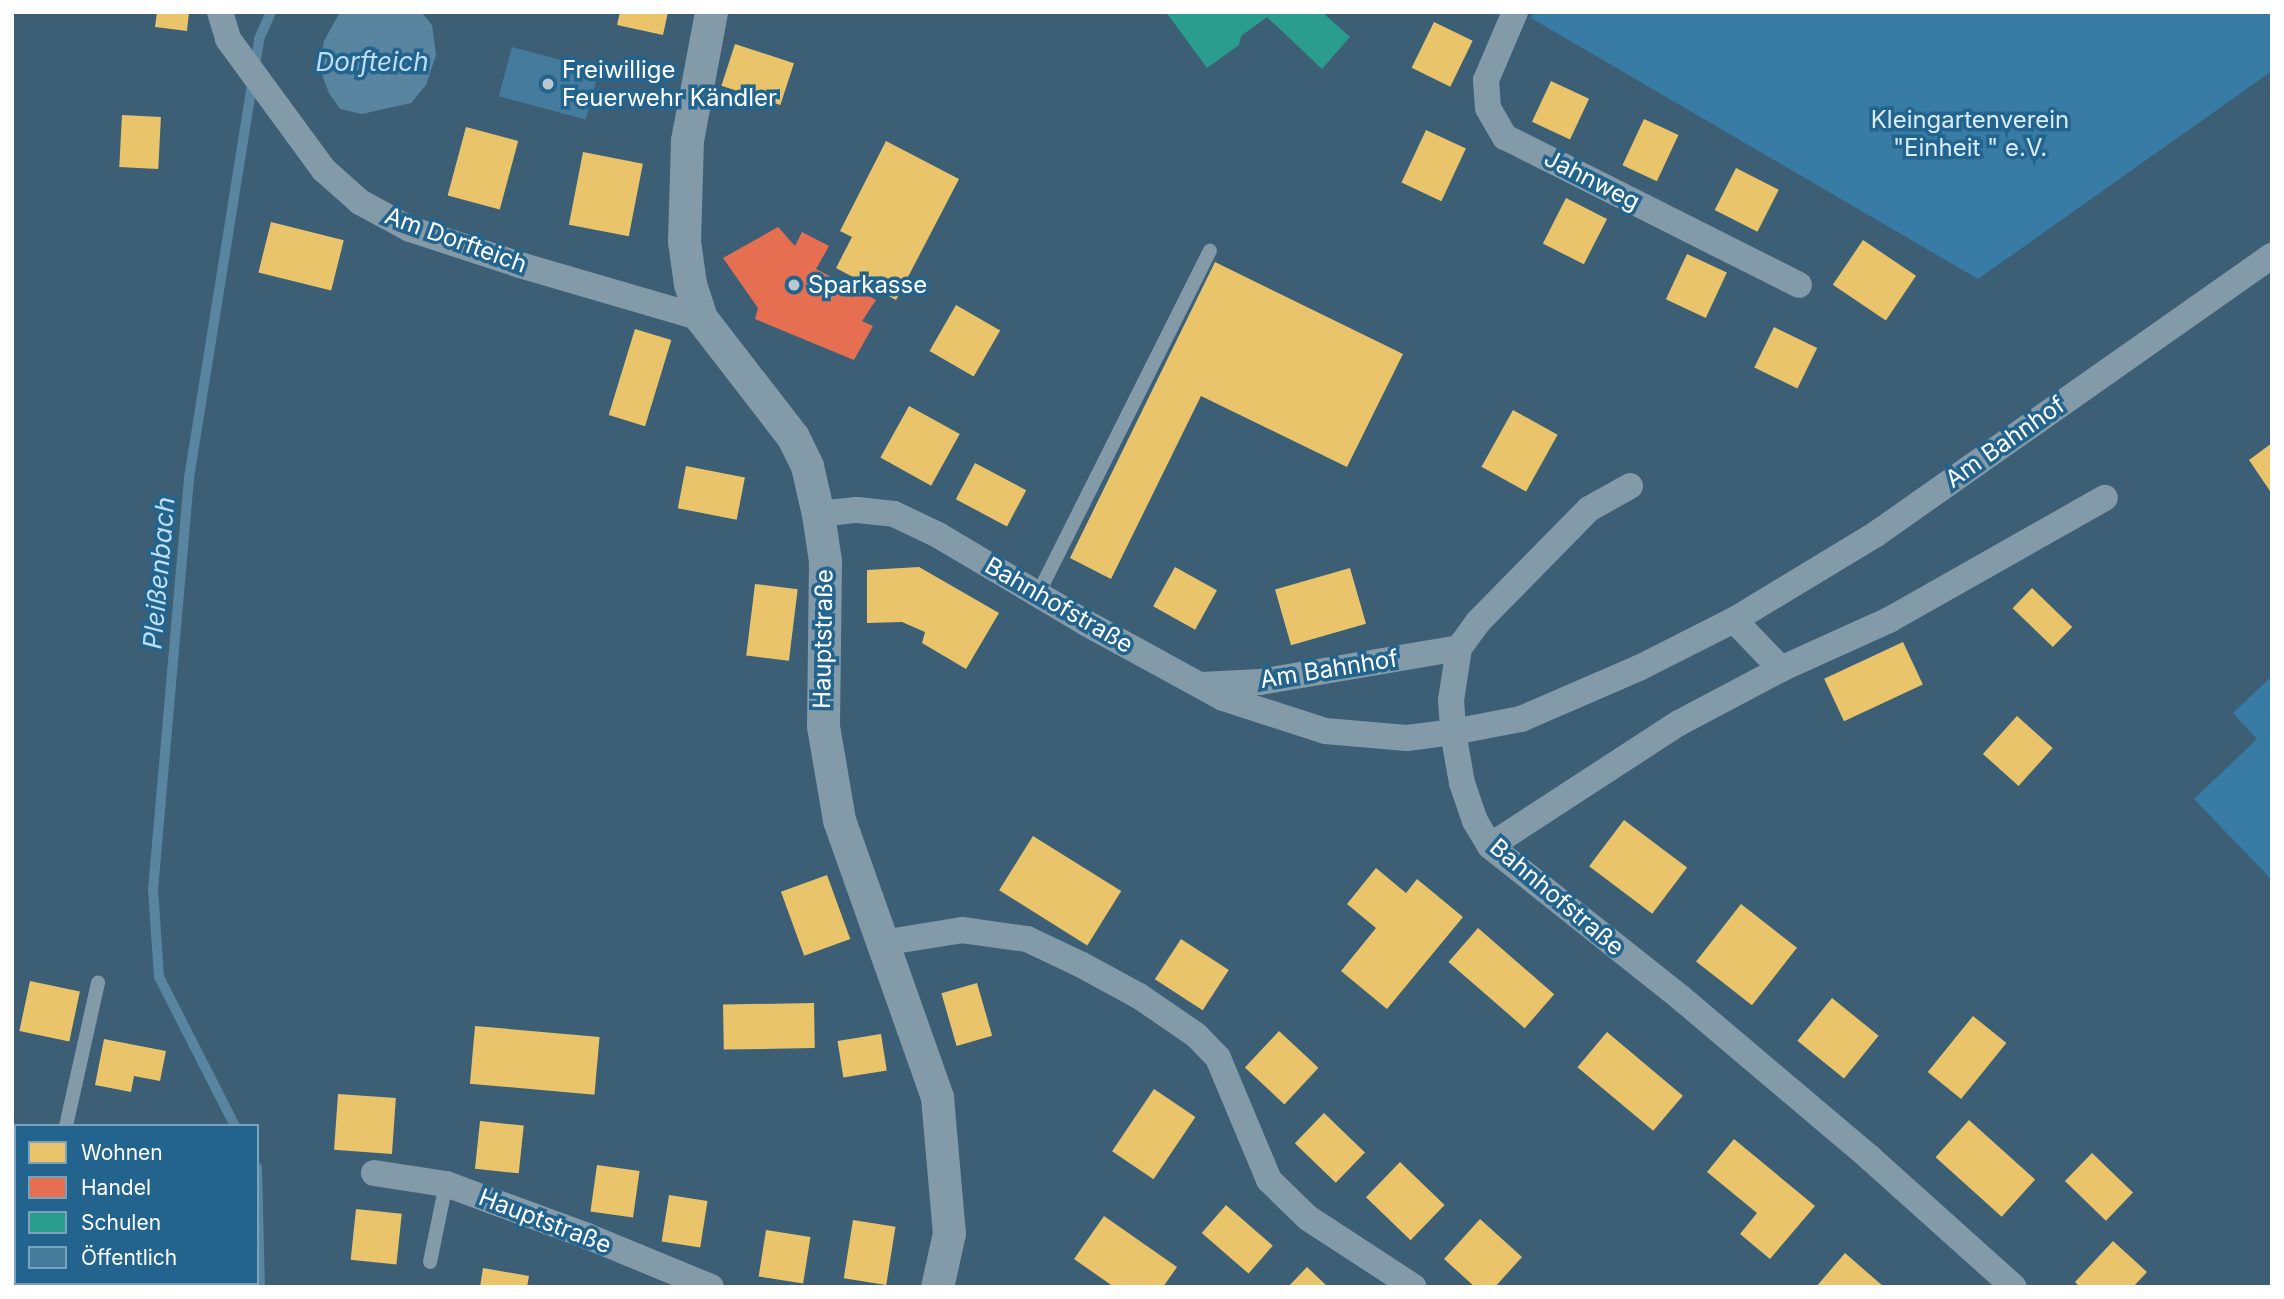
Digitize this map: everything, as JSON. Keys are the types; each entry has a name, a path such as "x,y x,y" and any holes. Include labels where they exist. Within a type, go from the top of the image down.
{"street":[{"name":"Am Dorfteich","path":"220,12 228,39 324,170 360,202 400,223 520,265 701,318"},
{"name":"Hauptstraße","path":"711,12 687,140 684,241 690,284 701,318 793,437 807,466 825,561 822,726 839,820 937,1097 949,1233 937,1287"},
{"name":"Jahnweg","path":"1515,12 1486,80 1488,108 1506,137 1799,285"},
{"name":"Am Bahnhof","path":"1453,732 1521,719 1639,668 1734,620 1876,534 2272,256"},
{"path":"1453,732 1451,700 1459,648 1478,622 1589,509 1630,486"},
{"path":"1490,846 1679,723 1781,669 1889,620 2105,498"},
{"name":"Bahnhofstraße","path":"818,514 857,510 894,514 937,535 1223,698 1325,731 1406,738 1453,732 1466,796 1475,821 1490,846 1702,1016 1870,1158 2014,1287"},
{"path":"1734,620 1781,669"},
{"name":"Am Bahnhof","path":"1199,685 1260,682 1459,648"},
{"path":"882,943 962,930 1027,939 1139,996 1195,1035 1218,1058 1269,1180 1308,1218 1414,1287"},
{"name":"Hauptstraße","path":"374,1173 446,1184 587,1236 712,1287"}],"lane":[{"path":"1038,594 1210,251"},
{"path":"66,1124 98,983"},
{"path":"430,1262 446,1184"}],"green space":[{"name":"Kleingartenverein \"Einheit \" e.V.","path":"1534,12 2272,12 2272,71 1978,279 1531,18"},
{"path":"2272,676 2272,880 2194,799 2257,739 2233,713"}],"water":[{"name":"Dorfteich","path":"340,12 421,12 432,25 436,55 426,85 411,103 362,114 340,109 329,93 319,67 324,41"}],"building: Wohnen":[{"path":"157,12 189,12 187,31 155,27"},
{"path":"620,12 668,12 663,35 617,25"},
{"path":"1434,22 1473,41 1450,87 1412,68"},
{"path":"735,44 794,63 780,105 721,86"},
{"path":"1551,81 1589,99 1570,140 1532,122"},
{"path":"122,115 161,117 158,169 119,167"},
{"path":"1644,119 1678,135 1657,181 1622,165"},
{"path":"466,127 518,141 500,210 448,196"},
{"path":"1426,130 1466,149 1441,201 1401,183"},
{"path":"886,141 959,179 896,300 836,268 852,237 840,231"},
{"path":"583,152 643,164 629,236 569,225"},
{"path":"1736,168 1779,190 1757,232 1715,210"},
{"path":"1566,198 1607,219 1584,264 1543,243"},
{"path":"271,222 344,240 331,291 258,272"},
{"path":"1863,240 1916,276 1886,321 1833,285"},
{"path":"1687,254 1727,273 1706,318 1666,299"},
{"path":"1215,262 1403,354 1347,467 1201,396 1111,579 1070,558"},
{"path":"956,305 1000,331 974,376 930,351"},
{"path":"1774,327 1817,348 1797,388 1754,367"},
{"path":"635,329 671,340 645,426 609,415"},
{"path":"909,406 960,434 931,486 880,458"},
{"path":"1513,410 1558,435 1526,492 1481,467"},
{"path":"2272,443 2272,494 2249,460"},
{"path":"975,463 1026,490 1007,526 956,499"},
{"path":"686,466 745,477 737,520 678,508"},
{"path":"919,567 999,613 966,669 922,643 925,632 902,622 867,623 867,570"},
{"path":"1175,567 1217,590 1195,630 1153,606"},
{"path":"1350,568 1366,624 1291,645 1275,589"},
{"path":"755,584 798,589 789,661 746,655"},
{"path":"2032,588 2072,627 2053,647 2013,608"},
{"path":"1903,642 1923,685 1844,721 1824,679"},
{"path":"2017,716 2053,748 2019,786 1983,754"},
{"path":"1624,820 1687,868 1652,914 1589,866"},
{"path":"1033,836 1121,891 1087,945 999,890"},
{"path":"1376,868 1406,893 1417,879 1463,917 1387,1009 1341,971 1376,928 1347,904"},
{"path":"827,875 850,939 804,956 781,892"},
{"path":"1741,904 1797,948 1752,1005 1696,962"},
{"path":"1478,928 1554,994 1525,1028 1448,962"},
{"path":"1181,939 1229,970 1203,1010 1155,979"},
{"path":"30,981 80,992 69,1041 19,1031"},
{"path":"977,983 992,1036 957,1046 941,993"},
{"path":"1832,998 1879,1036 1844,1079 1797,1041"},
{"path":"814,1003 815,1048 724,1050 723,1005"},
{"path":"1973,1016 2006,1043 1961,1099 1928,1072"},
{"path":"475,1026 600,1037 594,1095 470,1084"},
{"path":"1279,1031 1318,1068 1284,1104 1245,1068"},
{"path":"1607,1032 1683,1096 1653,1131 1577,1067"},
{"path":"881,1034 887,1071 843,1077 838,1041"},
{"path":"104,1039 166,1051 160,1081 134,1076 131,1092 95,1085"},
{"path":"1154,1089 1195,1117 1154,1179 1112,1151"},
{"path":"338,1094 396,1098 392,1154 334,1150"},
{"path":"1324,1113 1365,1153 1336,1183 1295,1143"},
{"path":"1969,1120 2035,1180 2002,1217 1936,1157"},
{"path":"480,1121 524,1126 519,1173 475,1169"},
{"path":"1734,1139 1815,1206 1770,1259 1740,1234 1757,1213 1707,1172"},
{"path":"2092,1153 2133,1193 2106,1221 2065,1181"},
{"path":"1400,1162 1445,1205 1411,1240 1366,1197"},
{"path":"597,1165 640,1171 633,1218 590,1212"},
{"path":"669,1195 708,1201 700,1248 662,1241"},
{"path":"1226,1205 1273,1246 1249,1274 1202,1233"},
{"path":"356,1209 402,1214 396,1265 351,1260"},
{"path":"1104,1216 1177,1267 1163,1287 1114,1287 1074,1259"},
{"path":"1480,1219 1522,1257 1495,1287 1475,1287 1444,1259"},
{"path":"853,1220 895,1227 886,1285 844,1278"},
{"path":"766,1230 810,1237 803,1283 759,1276"},
{"path":"2113,1241 2147,1272 2133,1287 2080,1287 2075,1282"},
{"path":"1845,1253 1884,1287 1816,1287"},
{"path":"1307,1267 1328,1287 1288,1287"},
{"path":"483,1268 529,1276 527,1287 480,1287"}],"building: Handel":[{"name":"Sparkasse","path":"778,227 795,246 802,232 829,246 816,269 876,300 862,321 873,326 854,360 755,319 758,308 723,258"}],"building: Schulen":[{"path":"1166,12 1322,12 1350,37 1322,69 1267,17 1241,36 1239,45 1207,68"}],"building: Öffentlich":[{"name":"Freiwillige Feuerwehr Kändler","path":"512,47 599,70 586,120 499,96"}],"waterway":[{"name":"Pleißenbach","path":"234,1124 159,977 153,890 189,478 259,39 271,12"},
{"name":"Pleißenbach","path":"259,1247 260,1287"}],"place":[{"name":"Freiwillige Feuerwehr Kändler","path":"548,84"},
{"name":"Sparkasse","path":"794,285"}]}
